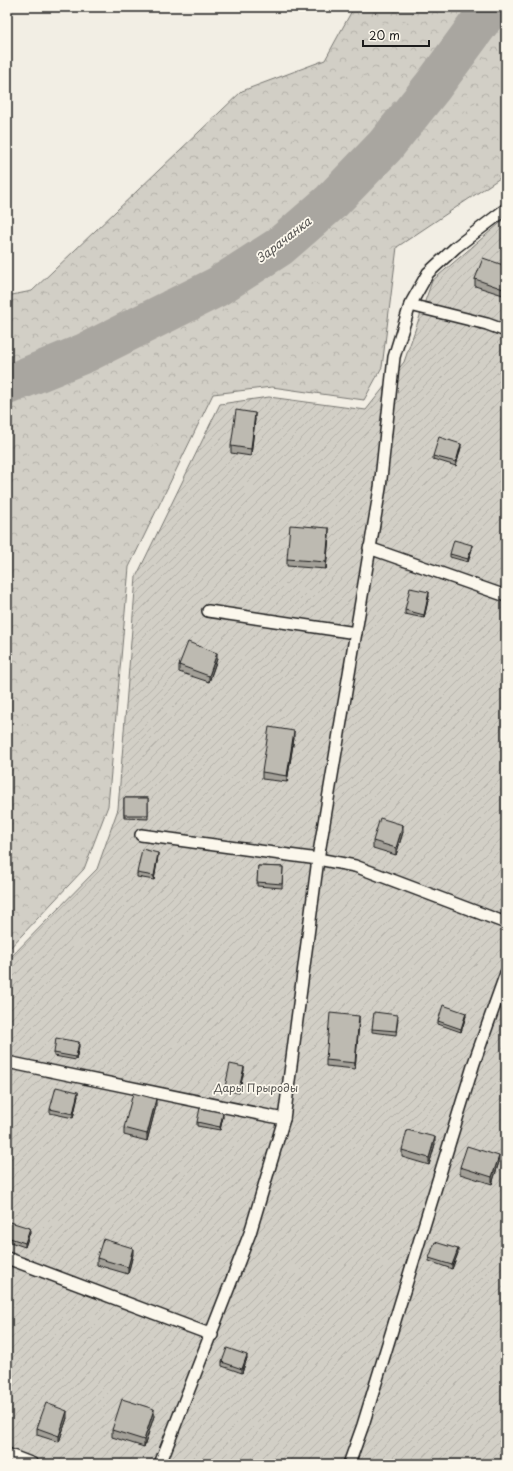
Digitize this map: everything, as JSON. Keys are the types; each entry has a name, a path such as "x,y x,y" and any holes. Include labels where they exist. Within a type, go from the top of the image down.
{"lane":[{"path":"160,1464 212,1335 250,1233 284,1119 318,859 380,488 394,357 410,305 428,273 456,247 506,209"},
{"path":"410,305 486,324 506,331"},
{"path":"369,548 506,596"},
{"path":"208,611 356,633"},
{"path":"141,835 318,859 355,866 506,923"},
{"path":"349,1464 363,1425 472,1071 506,973"},
{"path":"7,1062 284,1119"},
{"path":"7,1258 212,1335"},
{"path":"7,1454 33,1464"}],"green space":[{"path":"354,7 506,7 506,174 397,247 382,367 364,400 272,387 213,394 129,567 108,806 84,869 7,951 7,296 32,291 242,91 325,60"},
{"name":"Дары Прыроды","path":"506,218 506,1464 7,1464 7,961 97,869 118,809 136,577 220,404 269,397 366,410 404,362 432,281"}],"building":[{"path":"483,258 506,266 506,290 475,279"},
{"path":"236,410 255,413 251,449 231,446"},
{"path":"439,437 461,444 456,462 433,456"},
{"path":"290,525 329,528 326,562 287,559"},
{"path":"454,540 472,545 468,559 450,554"},
{"path":"410,588 429,592 424,615 405,610"},
{"path":"188,642 217,653 209,676 179,665"},
{"path":"269,727 294,731 287,776 262,772"},
{"path":"124,798 148,798 148,815 124,815"},
{"path":"380,818 403,825 396,848 373,841"},
{"path":"142,849 158,853 154,876 137,873"},
{"path":"258,866 283,867 282,884 257,882"},
{"path":"443,1005 466,1013 461,1029 438,1021"},
{"path":"374,1012 398,1015 396,1031 372,1029"},
{"path":"330,1013 359,1016 355,1063 326,1060"},
{"path":"56,1038 79,1042 76,1057 54,1053"},
{"path":"230,1064 244,1067 239,1089 225,1087"},
{"path":"56,1087 78,1092 73,1114 50,1109"},
{"path":"133,1093 156,1099 147,1134 124,1128"},
{"path":"200,1108 223,1113 220,1127 197,1122"},
{"path":"407,1130 435,1137 429,1158 402,1150"},
{"path":"467,1146 499,1156 492,1177 460,1167"},
{"path":"10,1222 30,1228 25,1243 7,1237 7,1230"},
{"path":"103,1239 133,1248 128,1267 97,1258"},
{"path":"435,1242 458,1249 452,1265 429,1258"},
{"path":"227,1348 247,1355 242,1369 222,1362"},
{"path":"122,1399 154,1409 144,1440 112,1430"},
{"path":"46,1403 67,1411 59,1436 37,1428"}],"waterway":[{"name":"Зарачанка","path":"7,385 85,353 217,287 279,247 332,201 385,146 433,86 491,7"}]}
